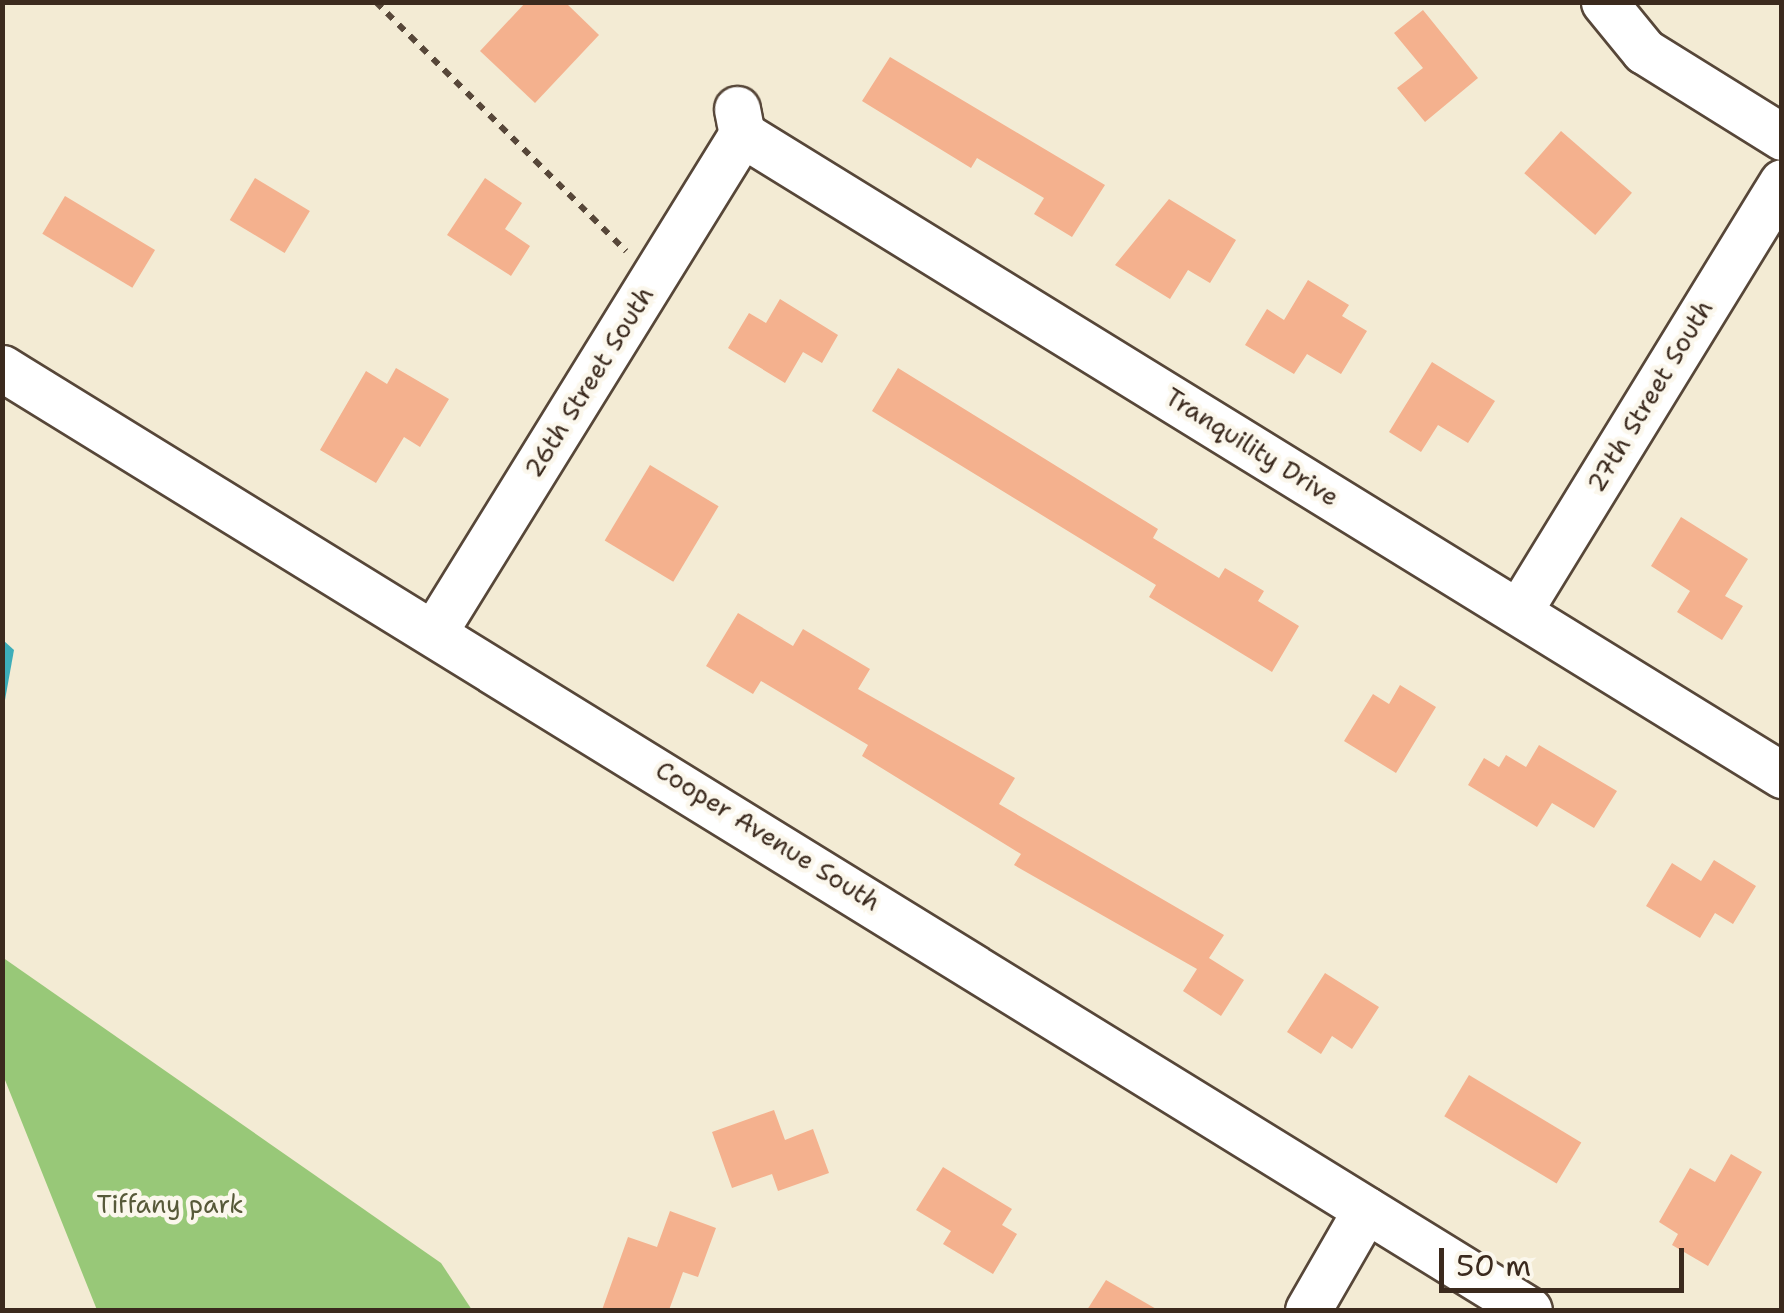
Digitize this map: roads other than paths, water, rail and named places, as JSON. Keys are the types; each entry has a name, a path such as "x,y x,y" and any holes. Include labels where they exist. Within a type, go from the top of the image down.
{"street":[{"path":"1604,2 1644,51 1782,136"},
{"name":"26th Street South","path":"436,629 648,286 740,122"},
{"name":"Tranquility Drive","path":"740,122 1782,775"},
{"name":"27th Street South","path":"1519,611 1782,182"},
{"name":"Cooper Avenue South","path":"2,368 436,629 1529,1310"},
{"path":"1308,1310 1366,1209"}],"water":[{"path":"3,640 14,650 3,711"}],"park label":[{"name":"Tiffany park","path":"170,1204"}]}
